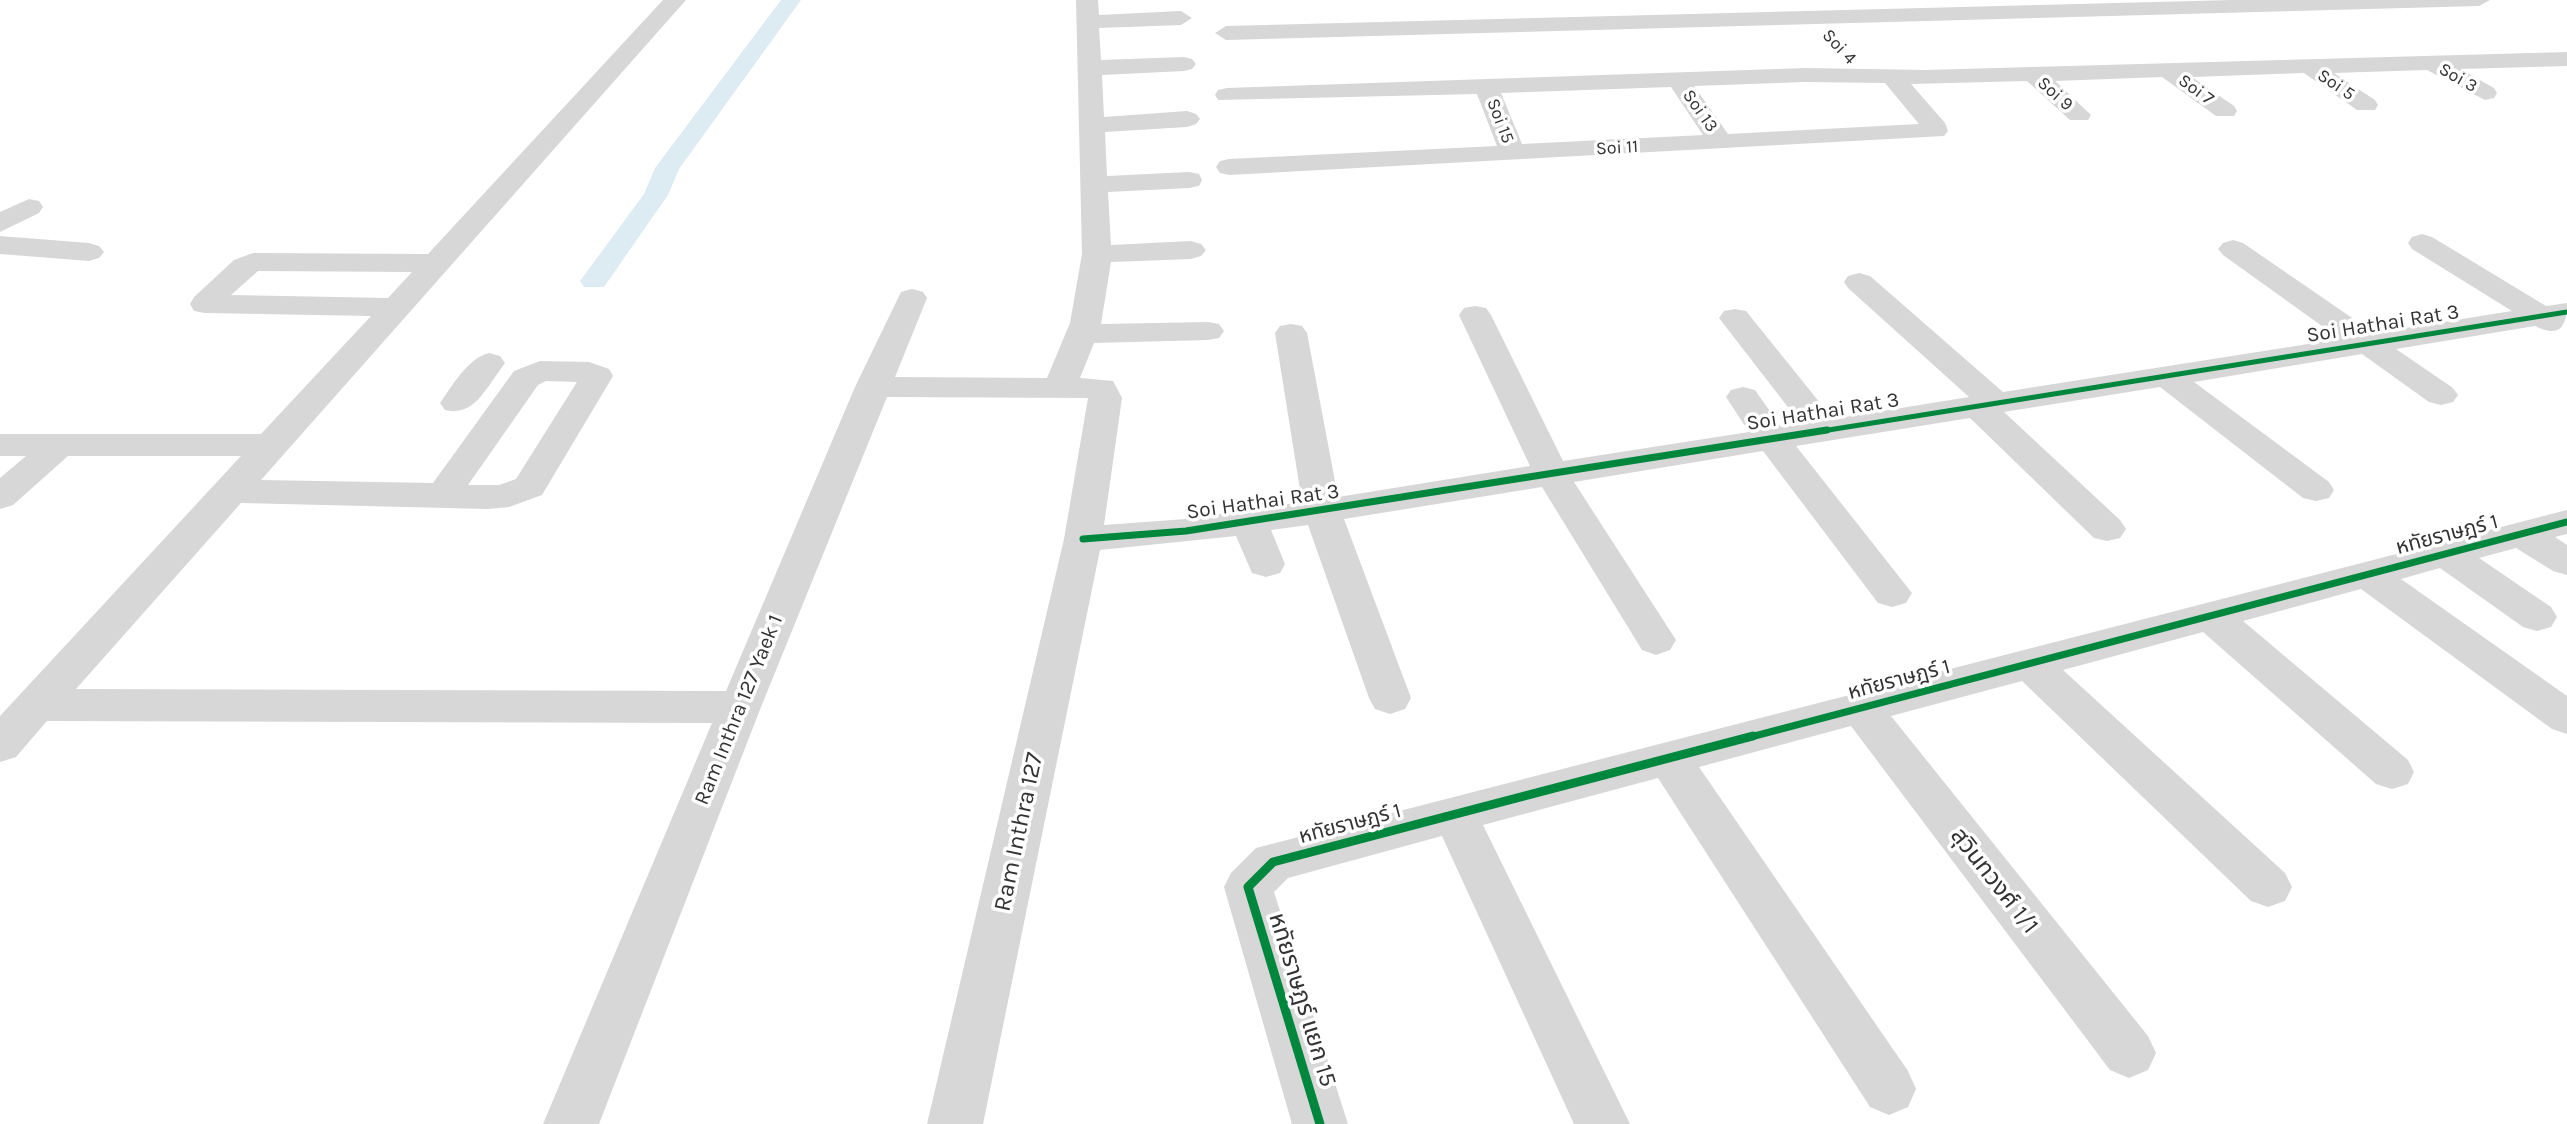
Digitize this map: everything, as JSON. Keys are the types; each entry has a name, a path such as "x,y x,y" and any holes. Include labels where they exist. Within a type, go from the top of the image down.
{"street":[{"path":"0,745 675,0"},
{"path":"1226,33 2479,0"},
{"path":"872,387 1059,387 1085,334 1097,254 1087,11 1181,18"},
{"name":"Soi 4","path":"1813,19 1831,37"},
{"name":"Soi 4","path":"1848,56 1865,75"},
{"path":"1227,95 1678,80 2566,59"},
{"name":"Soi 3","path":"2432,63 2485,93"},
{"path":"1090,68 1184,64"},
{"name":"Soi 5","path":"2307,65 2366,105"},
{"name":"Soi 7","path":"2166,69 2225,111"},
{"name":"Soi 9","path":"2032,73 2079,115"},
{"name":"Soi 11","path":"1229,167 1935,131 1932,123 1892,77"},
{"name":"Soi 13","path":"1678,80 1721,142"},
{"name":"Soi 15","path":"1487,87 1513,154"},
{"path":"1092,125 1187,119"},
{"path":"1094,185 1189,180"},
{"path":"0,224 29,206"},
{"path":"2422,243 2558,320"},
{"path":"0,245 89,252"},
{"path":"2233,249 2441,395"},
{"path":"1097,254 1191,250"},
{"path":"396,307 205,304 244,266 253,262 436,263"},
{"path":"1859,282 1987,405 2108,529"},
{"name":"Ram Inthra 127 Yaek 1","path":"571,1124 872,387 912,298"},
{"path":"1475,315 1550,472 1657,640"},
{"path":"1735,318 1824,430"},
{"name":"Soi Hathai Rat 3","path":"1083,539 1186,531 1249,522 2368,344 2558,320"},
{"path":"1085,334 1208,331"},
{"path":"1291,333 1322,511 1390,698"},
{"path":"457,403 484,370 526,378"},
{"path":"230,491 503,497 517,495 529,487 597,376 589,372 540,371 526,378 443,495"},
{"path":"2166,376 2316,490"},
{"name":"Ram Inthra 127","path":"955,1124 1083,539 1105,398 1101,388 1059,387"},
{"path":"1743,397 1771,438 1892,593"},
{"path":"0,445 271,445"},
{"path":"0,497 59,445"},
{"path":"1249,522 1266,564"},
{"name":"หทัยราษฎร์ 1","path":"1248,887 1273,862 2567,522"},
{"path":"2521,534 2567,562"},
{"path":"2446,554 2537,617"},
{"path":"2367,574 2567,718"},
{"path":"2210,616 2392,772"},
{"path":"2029,663 2268,887"},
{"path":"36,705 740,707"},
{"name":"สุวินทวงศ์ 1/1","path":"1861,708 2129,1053"},
{"path":"1668,758 1889,1089"},
{"path":"1455,815 1602,1124"},
{"name":"หทัยราษฎร์ แยก 15","path":"1248,887 1320,1124"}],"waterway":[{"path":"594,281 656,195 667,168 791,0"}],"cycle path":[{"path":"1083,539 1186,531 1322,511 2567,312"},
{"path":"1320,1124 1248,887 1273,862 2567,522"}]}
